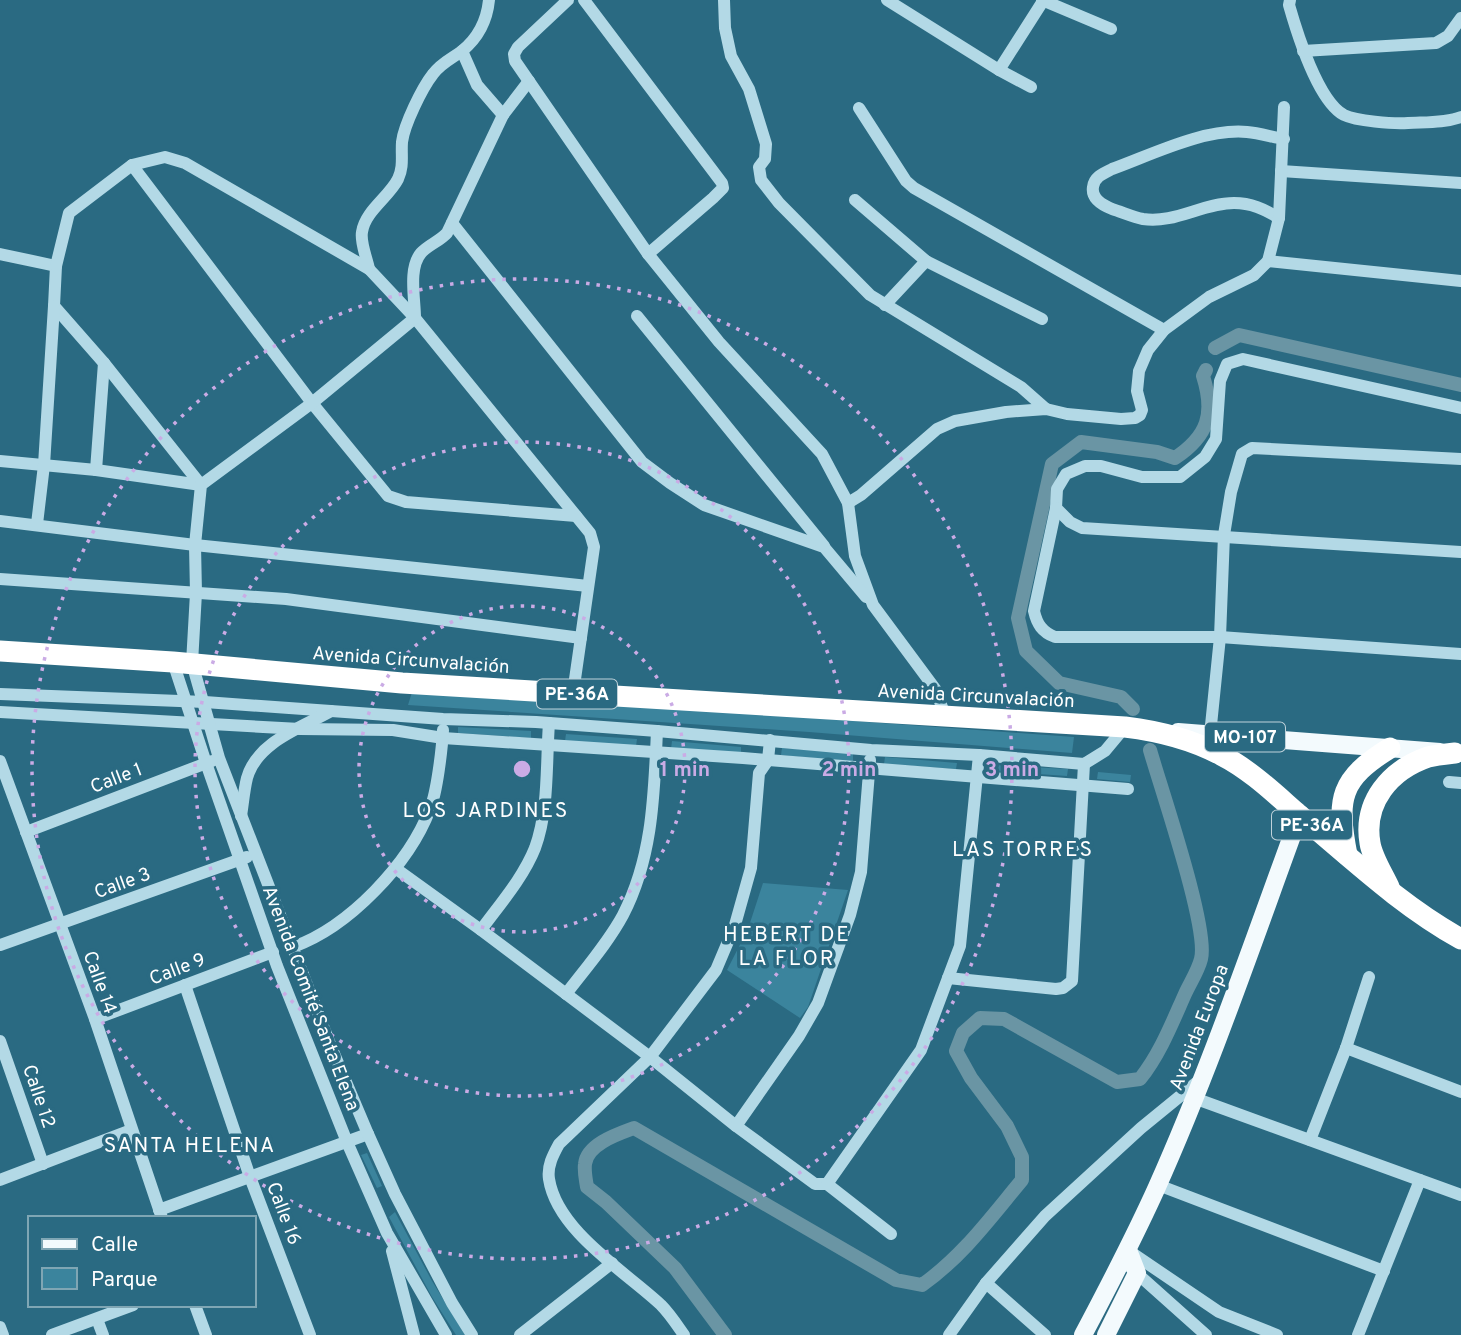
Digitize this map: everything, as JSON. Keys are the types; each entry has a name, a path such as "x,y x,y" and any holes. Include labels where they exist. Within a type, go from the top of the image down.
{"highway":[{"name":"Avenida Circunvalación","path":"0,652 183,663 402,683 1153,730 1222,755 1256,777 1391,892 1430,922 1461,939"},
{"path":"1347,855 1340,822 1341,800 1351,779 1367,762 1390,748"},
{"path":"1391,892 1370,845 1368,822 1375,797 1387,782 1402,770 1428,757 1458,753"}],"main road":[{"name":"Avenida Circunvalación","path":"1153,730 1390,748"},
{"name":"MO-107","path":"1390,748 1458,753"},
{"name":"Avenida Europa","path":"1083,1335 1125,1256 1158,1185 1202,1078 1300,814"},
{"path":"1106,1335 1137,1273 1125,1256"}],"street":[{"path":"369,269 361,234 365,220 397,182 403,167 402,143 406,123 431,76 445,60 461,51 477,36 485,20 489,0"},
{"path":"568,0 516,50 515,61 649,254 719,342 821,454 848,503 855,556 873,605"},
{"path":"584,0 722,183 723,188 713,198 649,254"},
{"path":"724,0 725,28 732,56 749,89 766,144 765,159 759,167 761,180 779,203 870,295 1021,387 1046,409"},
{"path":"999,70 1042,0 1111,29"},
{"path":"1290,0 1289,5 1303,51 1330,101 1344,115 1390,124 1451,121 1461,117"},
{"path":"891,1 999,70 1031,87"},
{"path":"1303,51 1436,43 1448,36 1461,18"},
{"path":"461,51 477,85 503,115"},
{"path":"415,318 415,262 423,251 439,242 447,233 503,115 529,81"},
{"path":"848,503 861,495 937,429 955,421 1006,412 1046,409 1067,414 1121,419 1140,415 1142,410 1137,391 1139,371 1148,350 1164,330 1209,297 1254,275 1268,261 1279,218 1284,107"},
{"path":"859,108 906,181 914,188 1164,330"},
{"path":"1279,218 1259,206 1235,203 1212,205 1172,218 1145,219 1103,206 1094,196 1092,188 1094,181 1112,169 1220,133 1246,132 1284,139"},
{"path":"37,524 44,465 56,265 69,213 132,165 165,156 174,158 369,269 415,318 590,533 594,547 573,693"},
{"path":"132,165 312,403 393,499 576,516"},
{"path":"1281,171 1461,183"},
{"path":"855,200 926,261 1042,319"},
{"path":"452,223 642,462 704,505 824,547"},
{"path":"0,254 56,265"},
{"path":"885,305 926,261"},
{"path":"1268,261 1461,281"},
{"path":"54,306 104,363 201,485 195,545 196,593 183,663 205,702 219,758 241,817 368,1134 395,1194 452,1303 472,1335"},
{"path":"637,316 873,605 936,690 945,716"},
{"path":"0,461 96,470 201,485 312,403 415,318"},
{"path":"1461,408 1243,359 1227,364 1220,381 1216,439 1205,457 1180,477 1142,477 1101,466 1085,466 1066,474 1057,489 1056,508 1034,611 1036,622 1055,637 1220,638 1461,654"},
{"path":"96,470 104,363"},
{"path":"1210,735 1220,638 1224,535 1239,459 1245,451 1252,448 1461,459"},
{"path":"1056,508 1070,522 1082,528 1461,552"},
{"path":"0,521 195,545 588,586"},
{"path":"0,579 286,599 581,638"},
{"name":"Avenida Comité Santa Elena","path":"183,663 186,701 206,763 273,952 347,1142 387,1233 446,1335"},
{"path":"0,694 205,702 443,719 549,723 871,750 1084,764 1105,751 1125,727"},
{"path":"241,817 247,778 252,765 264,749 331,711"},
{"path":"0,712 300,729 393,730 443,738 750,758 1128,789"},
{"path":"293,947 327,930 346,915 395,868 417,838 431,807 443,738 443,719"},
{"path":"481,930 522,873 534,849 542,824 549,723"},
{"path":"566,995 622,917 641,873 650,835 657,731"},
{"path":"752,739 750,758 759,774"},
{"path":"684,1335 664,1307 579,1234 557,1202 549,1178 551,1158 559,1144 650,1057 716,970 735,925 751,868 759,774 768,760 770,740"},
{"path":"736,1126 799,1036 818,1003 850,915 861,872 871,750"},
{"path":"827,1184 921,1050 960,946 979,755"},
{"name":"Calle 1","path":"26,832 219,758"},
{"name":"Calle 14","path":"0,761 95,1019 161,1214"},
{"path":"948,978 1056,989 1063,988 1072,981 1084,764"},
{"name":"Calle 3","path":"0,945 256,854"},
{"path":"395,868 650,1057 736,1126 815,1184 827,1184 891,1234"},
{"name":"Calle 9","path":"95,1019 273,952"},
{"path":"1310,1140 1346,1048 1369,977"},
{"name":"Calle 16","path":"185,985 250,1177 310,1335"},
{"name":"Calle 12","path":"0,1041 43,1164"},
{"path":"1346,1048 1461,1092"},
{"path":"949,1335 986,1283 1045,1216 1141,1128 1202,1078"},
{"path":"1194,1098 1461,1195"},
{"path":"0,1180 131,1130"},
{"path":"161,1214 250,1177 368,1134"},
{"path":"1358,1335 1420,1180"},
{"path":"1158,1185 1384,1271"},
{"path":"374,1206 395,1194"},
{"path":"387,1233 412,1334"},
{"path":"1125,1256 1219,1312 1277,1335"},
{"path":"520,1335 612,1263"},
{"path":"1137,1273 1206,1335"},
{"path":"986,1283 1045,1335"},
{"path":"52,1335 128,1307"},
{"path":"196,1307 206,1335"},
{"path":"97,1319 103,1335"},
{"path":"0,1327 3,1335"}],"green space":[{"path":"413,689 1074,737 1072,753 408,705"},
{"path":"458,727 531,731 531,738 458,733"},
{"path":"566,734 637,739 636,746 565,741"},
{"path":"672,741 741,747 741,753 671,749"},
{"path":"782,748 853,753 853,762 781,755"},
{"path":"885,757 957,763 956,769 884,764"},
{"path":"993,765 1068,769 1067,776 992,771"},
{"path":"1098,772 1131,775 1130,782 1097,779"},
{"path":"763,883 848,890 808,1007 800,1018 727,970 748,929"},
{"path":"367,1153 382,1186 377,1188 361,1155"},
{"path":"395,1212 465,1335 456,1335 432,1297 389,1217"}],"waterway":[{"path":"1215,348 1239,335 1461,385"},
{"path":"1133,709 1121,697 1059,683 1026,651 1018,618 1052,464 1081,442 1157,452 1175,458 1195,441 1206,423 1208,402 1203,376 1206,370"},
{"path":"725,1335 675,1268 587,1187 585,1164 591,1151 604,1141 634,1128 896,1280 922,1285 951,1262 1022,1180 1022,1157 1007,1126 971,1078 956,1051 963,1033 980,1018 1004,1019 1117,1082 1140,1079 1160,1049 1198,968 1202,943 1198,919 1183,858 1150,750"}],"district":[{"name":"LOS JARDINES","path":"486,810"},
{"name":"LAS TORRES","path":"1023,849"},
{"name":"HEBERT DE LA FLOR","path":"787,946"},
{"name":"SANTA HELENA","path":"190,1145"}]}
